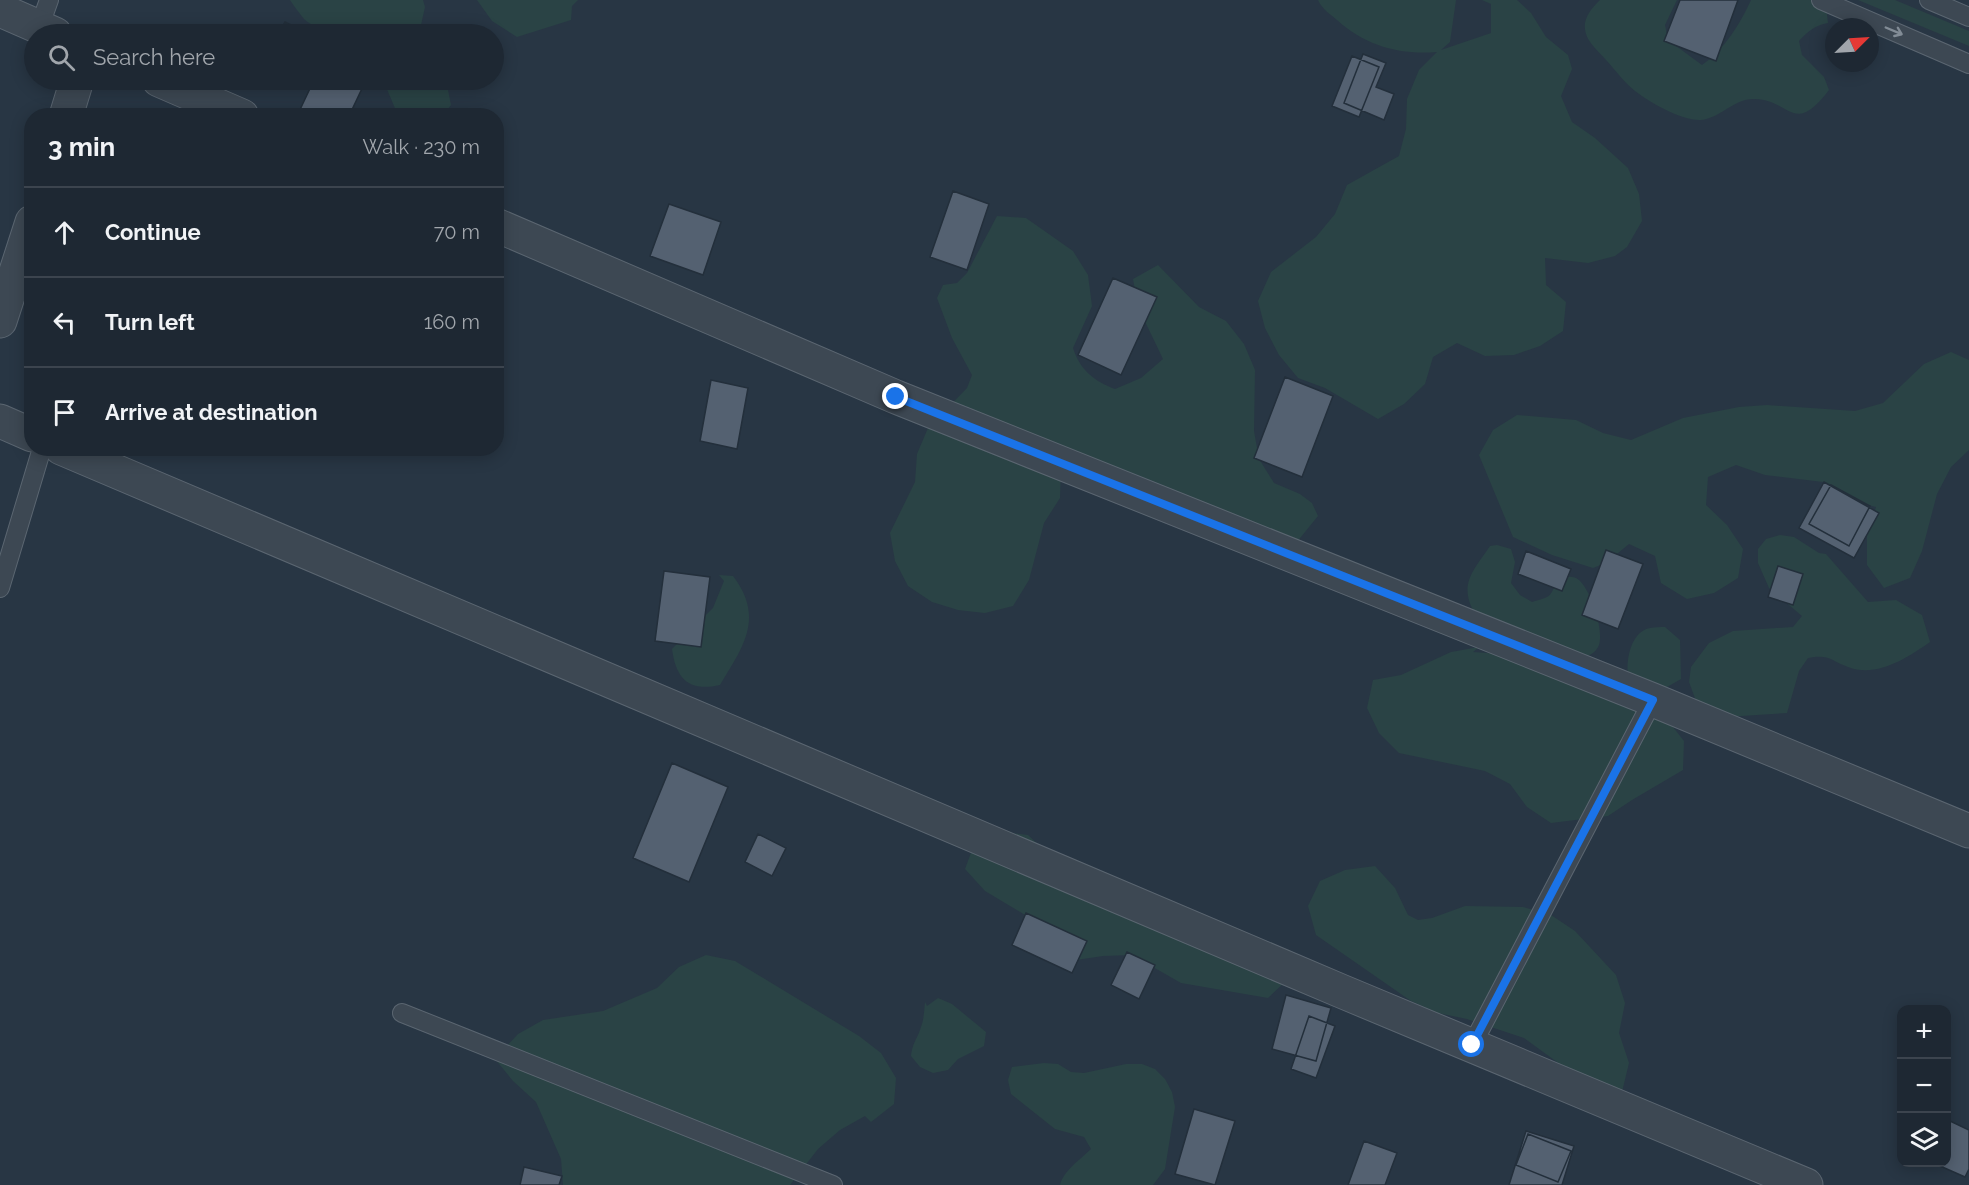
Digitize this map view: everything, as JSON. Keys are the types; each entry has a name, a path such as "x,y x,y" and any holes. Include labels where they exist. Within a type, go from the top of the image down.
{"street":[{"path":"0,10 48,21"},
{"path":"68,108 74,90"},
{"path":"182,90 224,108"},
{"path":"504,228 896,397 1653,700 1969,831"},
{"path":"0,321 24,247"},
{"path":"0,421 24,432"},
{"path":"81,456 1806,1185"}],"lane":[{"path":"1821,0 1969,64"},
{"path":"1929,0 1969,17"},
{"path":"0,588 40,456"},
{"path":"1472,1045 1653,700"},
{"path":"402,1013 833,1185"}],"green space":[{"path":"290,0 423,0 425,7 421,24 311,24 304,19"},
{"path":"477,0 578,0 572,6 571,20 517,37 504,29 504,24 492,21"},
{"path":"1318,0 1456,0 1450,42 1441,50 1491,33 1491,4 1482,0 1517,0 1531,13 1546,37 1568,55 1572,69 1561,96 1572,122 1595,138 1628,168 1639,194 1642,221 1627,247 1615,256 1588,263 1545,258 1546,285 1566,302 1563,331 1540,346 1514,355 1485,356 1457,343 1433,357 1425,384 1404,404 1378,419 1325,388 1298,378 1279,355 1265,328 1258,301 1271,272 1316,237 1335,214 1347,185 1399,156 1406,129 1407,99 1419,70 1437,52 1409,52 1371,42 1348,29 1326,11"},
{"path":"1600,0 1677,0 1665,25 1668,40 1702,65 1731,36 1751,0 1821,0 1826,7 1827,18 1825,18 1825,24 1812,29 1799,41 1802,55 1824,77 1829,90 1817,104 1799,114 1767,101 1755,99 1741,102 1715,116 1701,120 1675,114 1635,91 1595,48 1588,39 1585,29 1586,19"},
{"path":"1858,0 1895,0 1969,31 1969,46"},
{"path":"387,90 448,90 451,105 449,108 395,108"},
{"path":"997,216 1026,218 1073,251 1088,275 1092,306 1073,348 1084,369 1107,386 1115,389 1141,378 1163,359 1138,307 1133,279 1158,265 1199,307 1226,321 1244,344 1255,370 1254,431 1259,459 1274,483 1300,494 1312,503 1318,516 1292,548 1061,467 1060,498 1044,523 1029,580 1013,606 985,613 958,610 932,602 908,586 895,561 890,533 915,482 917,454 928,428 967,388 972,375 952,338 937,298 943,285 957,283 967,273"},
{"path":"1951,352 1969,360 1969,450 1951,467 1937,494 1922,551 1910,578 1884,588 1867,565 1867,535 1876,507 1848,500 1823,482 1765,475 1736,465 1708,477 1706,505 1727,525 1743,549 1738,578 1714,593 1687,599 1661,583 1655,556 1629,544 1606,563 1593,568 1552,555 1513,537 1479,455 1493,430 1517,415 1576,420 1603,433 1631,440 1683,418 1739,407 1767,405 1855,411 1883,403 1924,364"},
{"path":"1780,535 1794,537 1819,553 1826,554 1868,602 1896,600 1922,615 1930,642 1902,660 1870,670 1848,667 1825,657 1808,658 1799,671 1787,713 1726,717 1699,709 1689,682 1691,667 1709,643 1733,631 1793,627 1802,616 1769,588 1758,563 1758,549 1766,539"},
{"path":"1497,545 1511,549 1515,562 1511,583 1520,595 1532,602 1549,595 1556,579 1576,578 1584,585 1600,630 1599,645 1594,652 1581,659 1474,612 1469,602 1470,577 1490,546"},
{"path":"719,575 733,576 743,591 748,605 747,632 743,645 720,685 700,687 692,685 681,675 672,649 713,608 724,581"},
{"path":"1665,627 1680,640 1681,679 1655,694 1628,677 1629,656 1638,635 1652,628"},
{"path":"1479,647 1473,652 1528,656 1665,717 1684,741 1683,770 1608,816 1551,823 1527,807 1510,784 1485,771 1399,753 1379,733 1367,708 1373,680 1401,675 1451,652"},
{"path":"986,830 1028,835 1102,905 1288,979 1268,998 1181,983 1132,955 1076,960 1035,921 985,891 965,869 975,842"},
{"path":"1375,866 1395,888 1408,915 1418,920 1432,918 1465,906 1523,907 1551,915 1575,931 1616,975 1625,1003 1619,1033 1629,1063 1622,1092 1594,1089 1524,1038 1467,1019 1438,1013 1411,1001 1316,935 1308,906 1320,881 1345,870"},
{"path":"706,955 735,961 859,1036 881,1053 896,1078 894,1104 871,1122 865,1116 840,1130 818,1149 790,1185 563,1185 561,1159 536,1102 513,1081 495,1059 518,1034 543,1020 603,1011 657,988 679,967"},
{"path":"938,998 952,1004 986,1032 984,1046 958,1059 948,1070 933,1073 920,1067 911,1056 922,1024 925,1002 927,1006"},
{"path":"1044,1063 1058,1064 1071,1072 1084,1073 1126,1064 1142,1064 1155,1069 1165,1079 1172,1092 1175,1107 1165,1169 1153,1185 1060,1185 1069,1170 1091,1149 1084,1137 1055,1129 1011,1094 1008,1080 1012,1067"}],"building":[{"path":"1680,0 1738,0 1716,61 1664,41"},
{"path":"1363,54 1386,63 1376,87 1394,94 1384,120 1344,103"},
{"path":"1352,56 1379,67 1359,117 1332,106"},
{"path":"309,90 361,90 353,108 301,108"},
{"path":"953,191 989,204 967,270 930,257"},
{"path":"669,204 721,222 703,275 650,256"},
{"path":"1113,278 1157,297 1121,375 1078,355"},
{"path":"1285,377 1333,396 1302,477 1254,458"},
{"path":"711,380 748,388 737,449 700,441"},
{"path":"1824,482 1879,513 1854,558 1799,528"},
{"path":"1831,485 1870,506 1849,546 1809,524"},
{"path":"1606,550 1643,564 1618,629 1582,615"},
{"path":"1526,551 1571,569 1562,591 1518,574"},
{"path":"1778,566 1803,574 1793,605 1768,597"},
{"path":"664,571 710,577 701,647 655,641"},
{"path":"672,763 728,787 689,882 633,858"},
{"path":"758,834 786,848 772,876 745,862"},
{"path":"1026,913 1087,941 1072,973 1012,945"},
{"path":"1127,952 1155,965 1139,999 1111,985"},
{"path":"1286,995 1331,1008 1316,1061 1272,1049"},
{"path":"1309,1016 1335,1026 1316,1078 1291,1069"},
{"path":"1194,1109 1235,1121 1215,1185 1175,1174"},
{"path":"1951,1121 1969,1130 1969,1169 1965,1177 1942,1167 1951,1167"},
{"path":"1526,1131 1574,1146 1562,1185 1509,1185"},
{"path":"1528,1134 1571,1151 1558,1182 1516,1165"},
{"path":"1364,1141 1397,1153 1385,1185 1348,1185"},
{"path":"524,1167 562,1176 559,1185 520,1185"}],"route":[{"path":"896,397 1653,700 1472,1045"}]}
